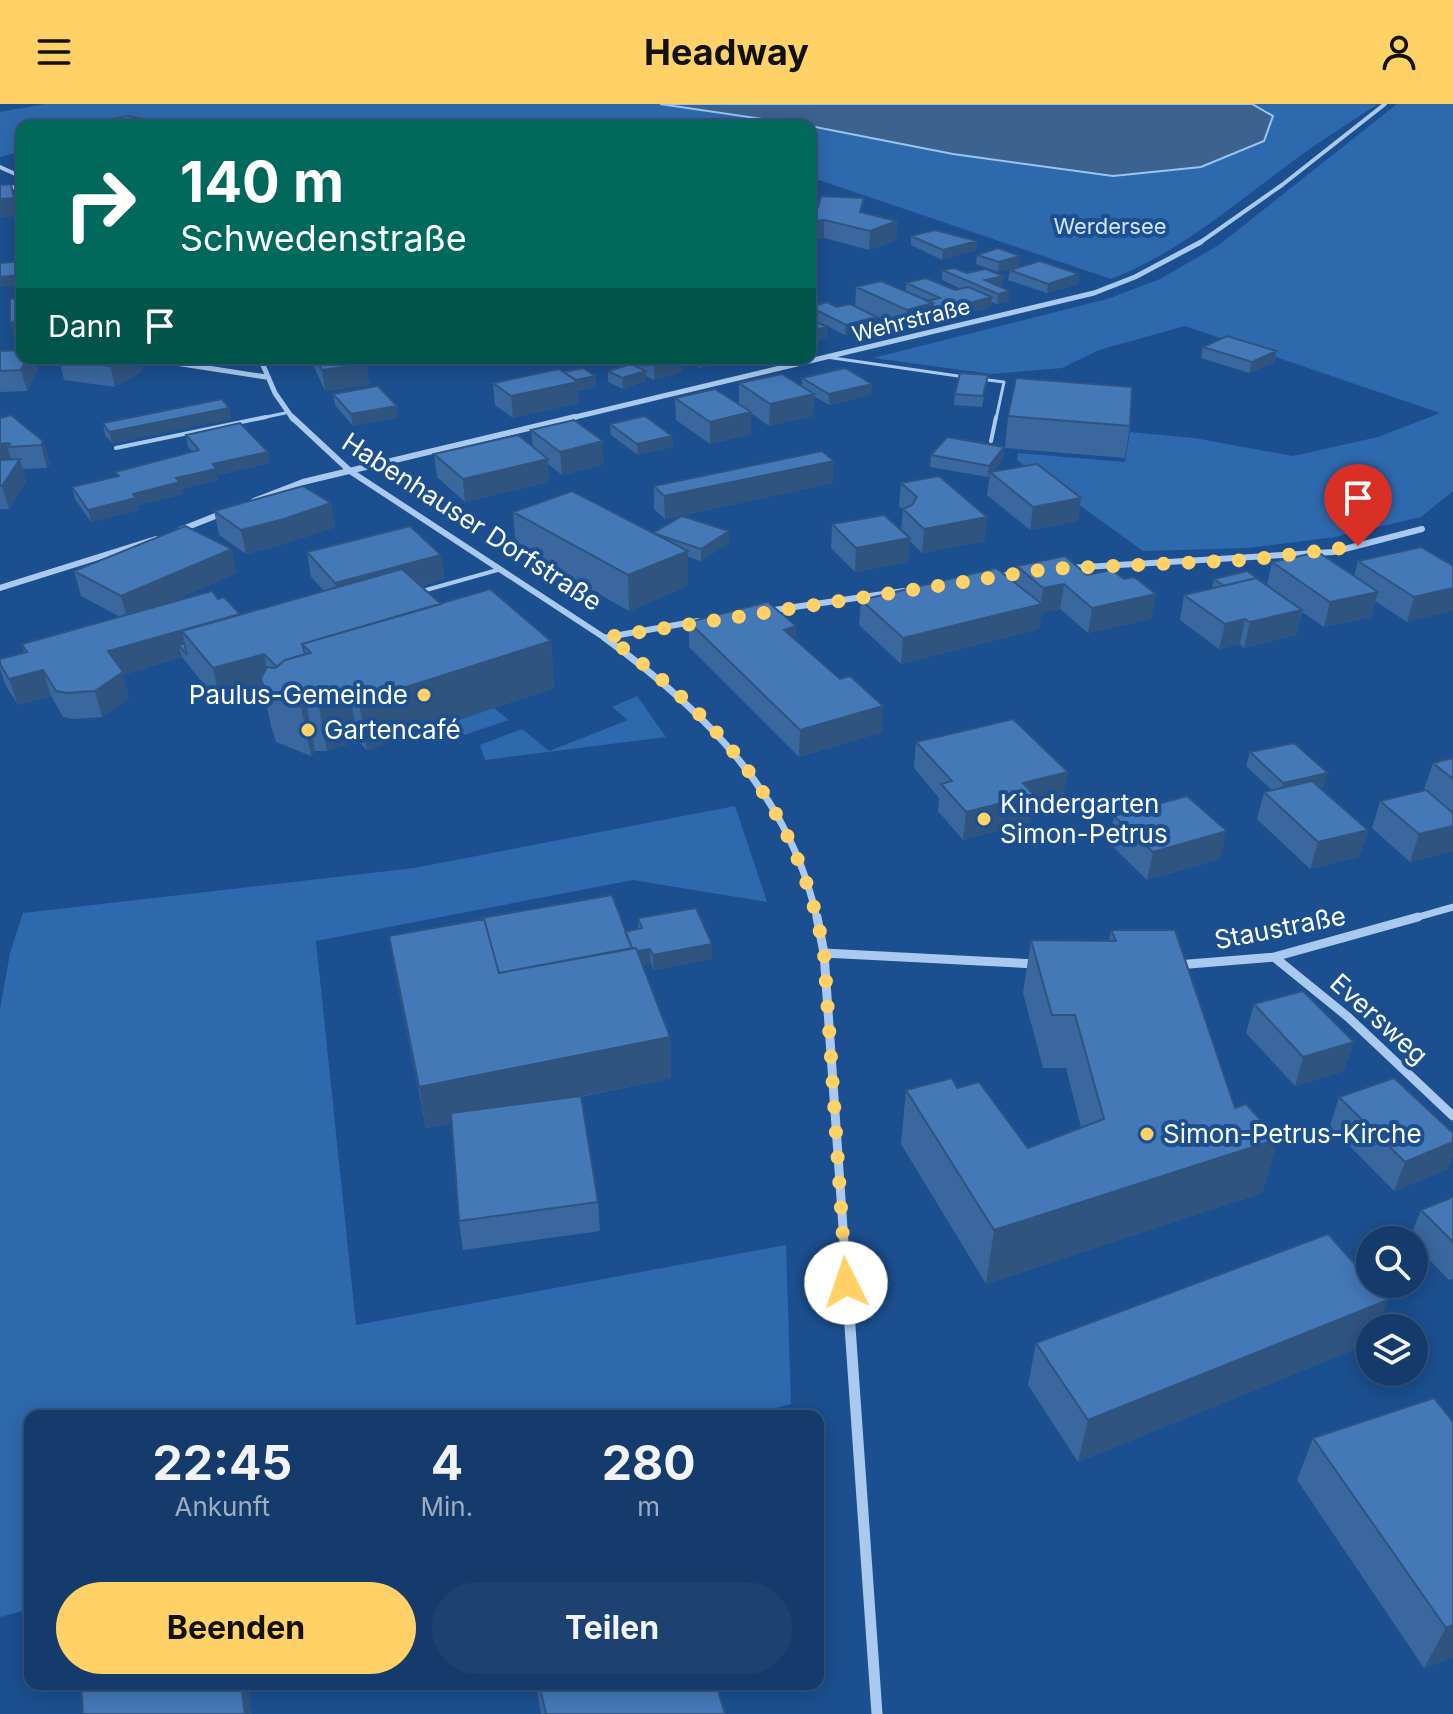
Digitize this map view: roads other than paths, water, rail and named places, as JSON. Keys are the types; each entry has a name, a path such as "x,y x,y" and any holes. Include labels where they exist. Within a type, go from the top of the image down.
{"street":[{"name":"Wehrstraße","path":"816,359 1094,293 1139,278 1215,234 1385,104"},
{"path":"180,364 266,377"},
{"name":"Habenhauser Dorfstraße","path":"262,364 285,413 315,444 350,471 608,637 646,665 715,732 748,770 775,808 797,851 815,900 824,953 877,1714"},
{"name":"Wehrstraße","path":"249,503 303,482 797,364"},
{"path":"0,588 154,540 235,508"},
{"path":"1062,568 1333,552 1422,529"},
{"path":"986,578 1032,571"},
{"path":"758,613 911,590"},
{"path":"608,637 711,619"},
{"name":"Staustraße","path":"1167,966 1274,957 1453,907"},
{"path":"824,953 1044,964"},
{"name":"Eversweg","path":"1274,957 1348,1017 1453,1116"}],"lane":[{"path":"826,357 1004,382 991,441"},
{"path":"116,448 285,413"},
{"path":"411,595 501,569"}],"place":[{"name":"Paulus-Gemeinde","path":"424,695"},
{"name":"Gartencafé","path":"308,730"},
{"name":"Kindergarten Simon-Petrus","path":"984,819"},
{"name":"Simon-Petrus-Kirche","path":"1147,1134"}],"park label":[{"name":"Werdersee","path":"1110,226"}]}
